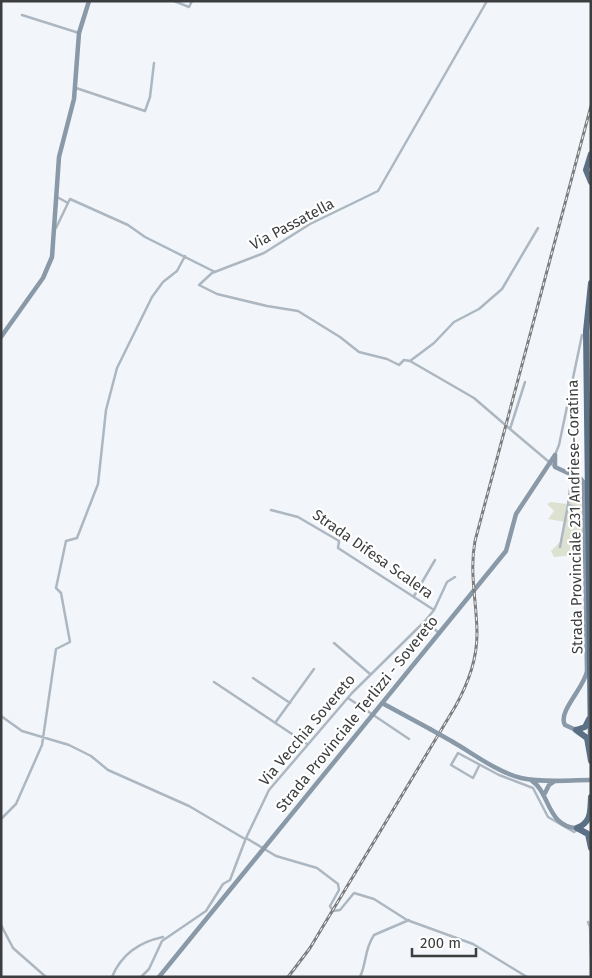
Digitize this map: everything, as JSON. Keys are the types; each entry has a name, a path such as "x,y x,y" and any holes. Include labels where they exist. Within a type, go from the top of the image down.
{"highway":[{"path":"591,154 586,168 591,182"},
{"name":"Strada Provinciale 231 Andriese-Coratina","path":"591,283 586,331 591,750"},
{"name":"Strada Provinciale 231 Andriese-Coratina","path":"591,301 588,355 591,541"},
{"path":"576,730 583,729 588,723 590,691"},
{"path":"576,730 588,739 591,761"},
{"path":"591,797 589,820 577,828 589,834 591,848"}],"main road":[{"path":"1,337 48,268 52,257 56,228 59,157 76,88 79,33 89,1"},
{"path":"555,455 555,467 583,480 587,671 585,682 563,719 565,724 576,730"},
{"name":"Strada Provinciale Terlizzi - Sovereto","path":"159,977 507,549 516,514 555,455"},
{"path":"383,701 510,774 529,779 556,781 591,780"},
{"path":"529,779 544,794 554,816 568,826 577,828"},
{"path":"544,780 544,794"},
{"path":"544,794 548,786 556,781"}],"street":[{"path":"174,1 189,7 192,1"},
{"name":"Via Passatella","path":"487,1 378,191 310,224 264,254 215,272 201,281 199,285 217,294 298,311 340,337 359,352 387,359 400,365 404,360 410,361 474,398 555,467"},
{"path":"22,15 79,33"},
{"path":"76,88 145,111 150,97 154,63"},
{"path":"57,197 68,203"},
{"path":"56,228 70,199 128,225 145,237 215,272"},
{"path":"410,361 434,343 454,322 479,309 502,289 538,228"},
{"path":"1,819 17,801 42,744 56,649 70,640 61,594 56,588 66,540 77,538 98,484 105,413 112,383 152,297 163,282 177,271 185,256"},
{"path":"555,455 559,445 582,335"},
{"path":"510,429 525,382"},
{"path":"560,547 570,489"},
{"path":"568,505 585,509"},
{"name":"Strada Difesa Scalera","path":"271,510 298,517 339,541 338,548 434,610"},
{"path":"414,596 435,560"},
{"name":"Via Vecchia Sovereto","path":"141,977 149,969 162,941 204,912 223,884 230,880 263,800 307,744 348,698 425,621 434,610 447,582 455,577"},
{"path":"425,621 439,633"},
{"path":"334,643 370,674"},
{"path":"275,723 314,669"},
{"path":"253,678 290,703"},
{"path":"214,682 307,744"},
{"path":"348,698 409,739"},
{"path":"1,716 22,731 69,745 90,756 108,770 189,806 276,856 317,868 338,884 339,890 330,906 333,911 340,910 357,892 390,908 409,920 473,944 527,977"},
{"path":"479,766 473,778 451,766 458,753 499,775 530,786 536,791 542,809 548,817 569,830 576,832 577,828"},
{"path":"230,880 233,886"},
{"path":"360,977 364,966 364,957 374,935 409,920"},
{"path":"588,922 590,927 591,957"},
{"path":"1,925 13,948 46,977"},
{"path":"112,977 120,962 130,951 162,937"}],"shaded area":[{"path":"330,911 333,913 308,954 291,977 286,977 305,954"}],"green space":[{"path":"573,477 581,480 583,552 577,551 576,555 554,557 551,551 560,542 565,522 548,519 554,511 547,504 551,502 567,504"}],"railway":[{"path":"288,977 310,948 455,707 471,672 477,644 473,576 475,541 591,106"}]}
